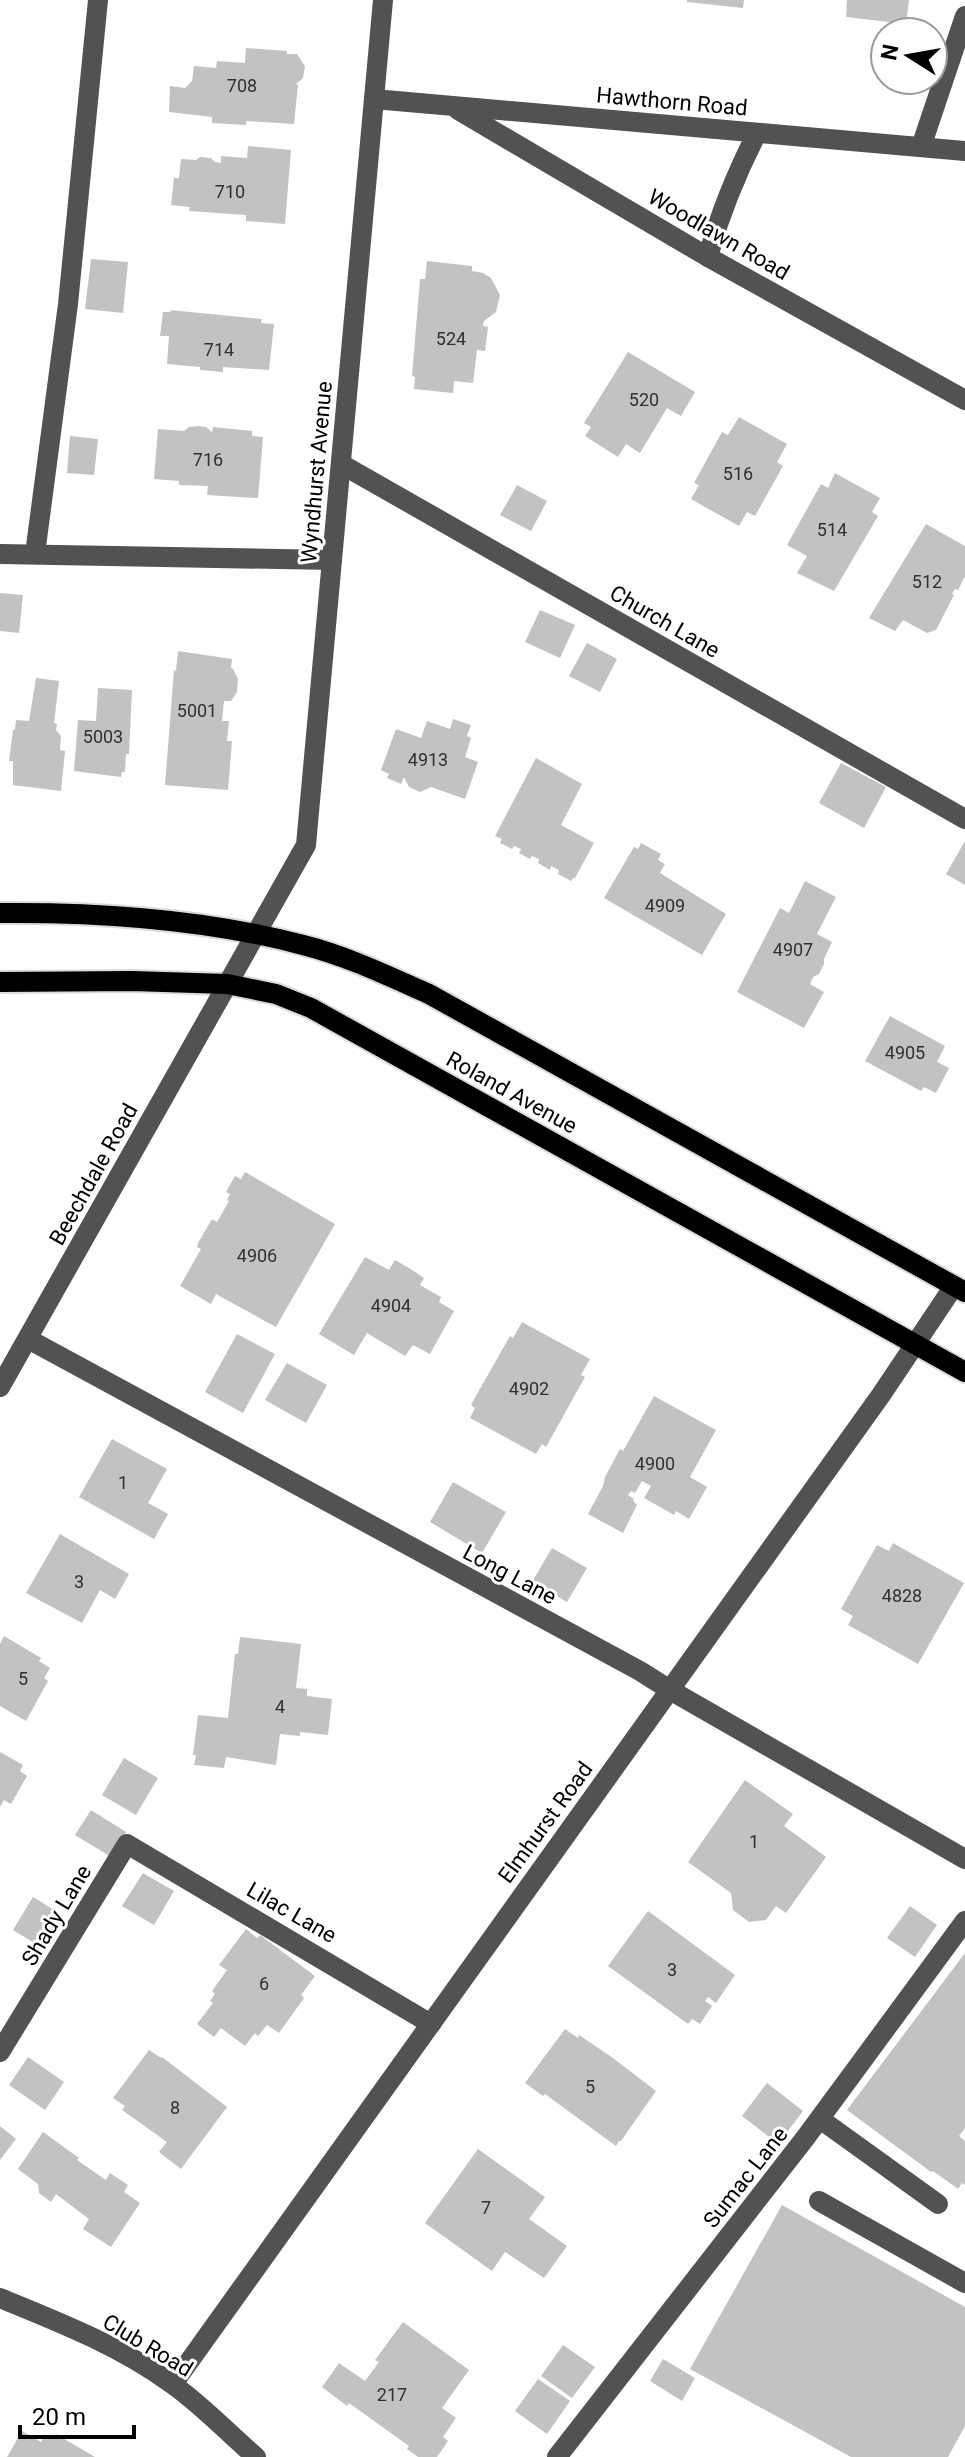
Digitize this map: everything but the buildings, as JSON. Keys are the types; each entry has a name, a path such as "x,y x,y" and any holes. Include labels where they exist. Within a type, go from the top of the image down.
{"main road":[{"name":"Roland Avenue","path":"0,913 141,917 256,935 328,953 429,994 959,1289"},
{"name":"Roland Avenue","path":"0,982 227,984 276,994 311,1008 965,1372"}],"street":[{"path":"35,554 68,304 98,0"},
{"name":"Wyndhurst Avenue","path":"227,984 306,845 383,0"},
{"path":"921,147 965,16"},
{"name":"Hawthorn Road","path":"374,99 965,151"},
{"name":"Woodlawn Road","path":"451,106 708,257 965,400"},
{"path":"708,257 719,215 757,133"},
{"name":"Church Lane","path":"341,464 965,819"},
{"path":"0,554 332,560"},
{"name":"Beechdale Road","path":"0,1387 227,984"},
{"name":"Elmhurst Road","path":"173,2384 915,1344 959,1289"},
{"name":"Long Lane","path":"28,1339 640,1671 965,1859"},
{"name":"Lilac Lane","path":"127,1844 431,2024"},
{"name":"Shady Lane","path":"0,2052 127,1844"},
{"name":"Sumac Lane","path":"557,2457 820,2119 965,1921"},
{"path":"820,2119 938,2204"},
{"path":"819,2201 965,2283"},
{"name":"Club Road","path":"0,2298 94,2338 173,2384 256,2457"}]}
